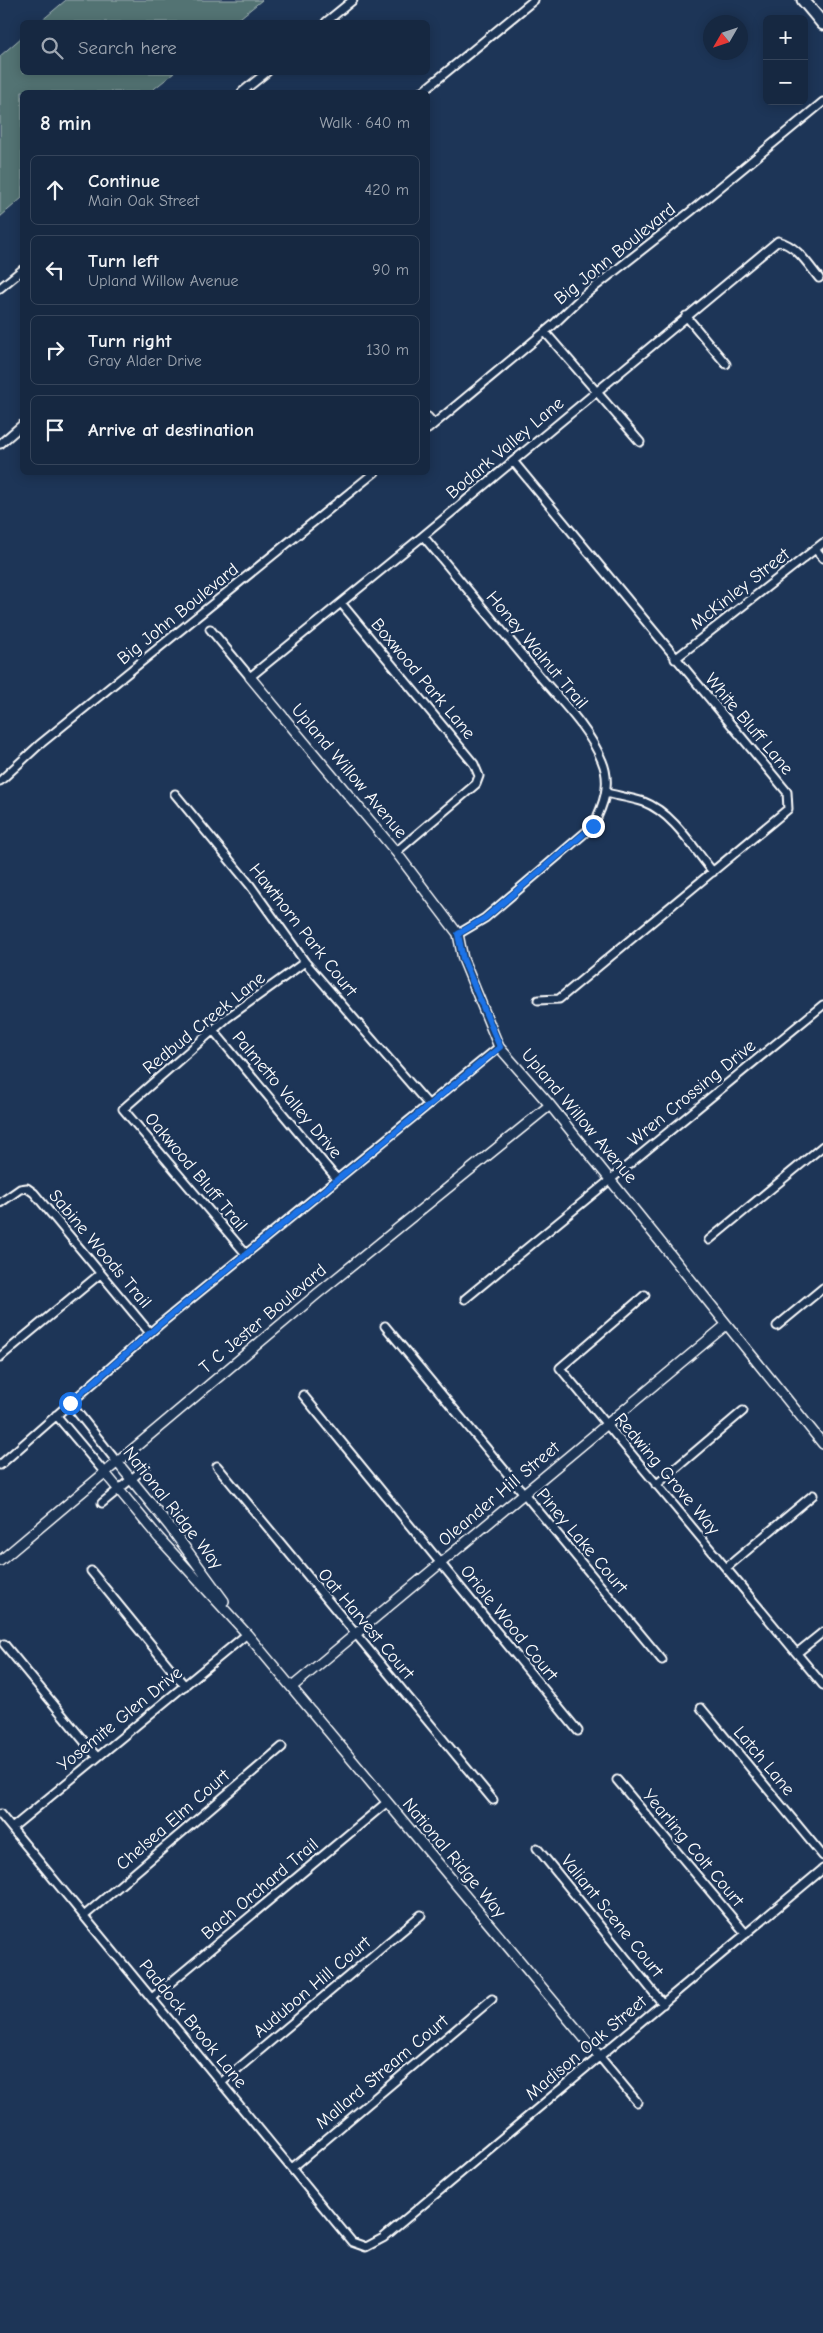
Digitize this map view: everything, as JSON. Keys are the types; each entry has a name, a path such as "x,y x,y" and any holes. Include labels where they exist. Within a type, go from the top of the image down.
{"main road":[{"path":"802,0 823,24"}],"street":[{"path":"328,20 353,0"},
{"path":"424,90 534,0"},
{"path":"244,90 263,75"},
{"name":"Big John Boulevard","path":"430,427 545,332 582,297 690,212 823,102"},
{"name":"Bodark Valley Lane","path":"250,677 778,241 788,243 796,250 819,278"},
{"path":"0,288 20,272"},
{"path":"686,316 726,364"},
{"path":"545,332 640,442"},
{"path":"430,419 434,424"},
{"path":"0,444 20,427"},
{"name":"White Bluff Lane","path":"513,460 675,659 787,792 788,809 560,999 538,1000"},
{"name":"Big John Boulevard","path":"0,781 39,745 372,475"},
{"name":"Honey Walnut Trail","path":"423,536 568,710 594,745 603,762 607,782 606,793"},
{"name":"McKinley Street","path":"675,659 823,543"},
{"path":"816,549 823,558"},
{"name":"Boxwood Park Lane","path":"341,603 474,764 479,776 476,784 396,852"},
{"name":"Upland Willow Avenue","path":"210,629 396,852 458,934 463,959 500,1047 550,1105 823,1444"},
{"path":"458,934 485,918 593,826 606,793 645,802 657,810 672,822 713,872"},
{"name":"Hawthorn Park Court","path":"175,794 250,885 305,962 428,1104"},
{"name":"Redbud Creek Lane","path":"123,1109 213,1030 305,962"},
{"name":"Wren Crossing Drive","path":"465,1300 823,1005"},
{"name":"Palmetto Valley Drive","path":"213,1030 336,1179"},
{"path":"0,1465 150,1333 336,1179 500,1047"},
{"name":"T C Jester Boulevard","path":"0,1561 317,1294 550,1105"},
{"name":"Oakwood Bluff Trail","path":"123,1109 246,1254"},
{"path":"709,1240 823,1146"},
{"name":"Sabine Woods Trail","path":"0,1203 20,1189 28,1188 150,1333"},
{"path":"0,1357 100,1274"},
{"path":"777,1326 823,1288"},
{"name":"Redwing Grove Way","path":"645,1295 560,1368 823,1685"},
{"name":"Oleander Hill Street","path":"292,1687 726,1325"},
{"name":"Piney Lake Court","path":"385,1326 662,1660"},
{"name":"Oriole Wood Court","path":"303,1395 578,1731"},
{"name":"National Ridge Way","path":"70,1403 170,1527 247,1634"},
{"path":"656,1485 743,1411"},
{"name":"National Ridge Way","path":"56,1415 159,1538 247,1634 292,1687 386,1803 637,2102"},
{"name":"Oat Harvest Court","path":"217,1466 493,1800"},
{"path":"102,1503 146,1467"},
{"path":"726,1568 813,1495"},
{"path":"91,1571 184,1686"},
{"path":"797,1654 823,1632"},
{"name":"Yosemite Glen Drive","path":"12,1828 247,1634"},
{"path":"4,1644 97,1757"},
{"name":"Latch Lane","path":"701,1708 823,1856"},
{"name":"Chelsea Elm Court","path":"84,1916 282,1746"},
{"name":"Yearling Colt Court","path":"618,1780 746,1934"},
{"name":"Bach Orchard Trail","path":"152,1998 386,1803"},
{"name":"Paddock Brook Lane","path":"0,1814 352,2242 366,2247"},
{"name":"Valiant Scene Court","path":"537,1848 663,2004"},
{"name":"Madison Oak Street","path":"366,2247 383,2238 823,1869"},
{"name":"Audubon Hill Court","path":"222,2082 421,1915"},
{"name":"Mallard Stream Court","path":"292,2168 492,1999"}],"green space":[{"path":"66,0 262,0 237,20 42,20"},
{"path":"20,39 20,75 171,75 153,90 20,90 20,200 0,217 0,56"}],"route":[{"path":"70,1403 159,1325 500,1047 486,1018 463,959 458,934 485,918 593,826"}]}
